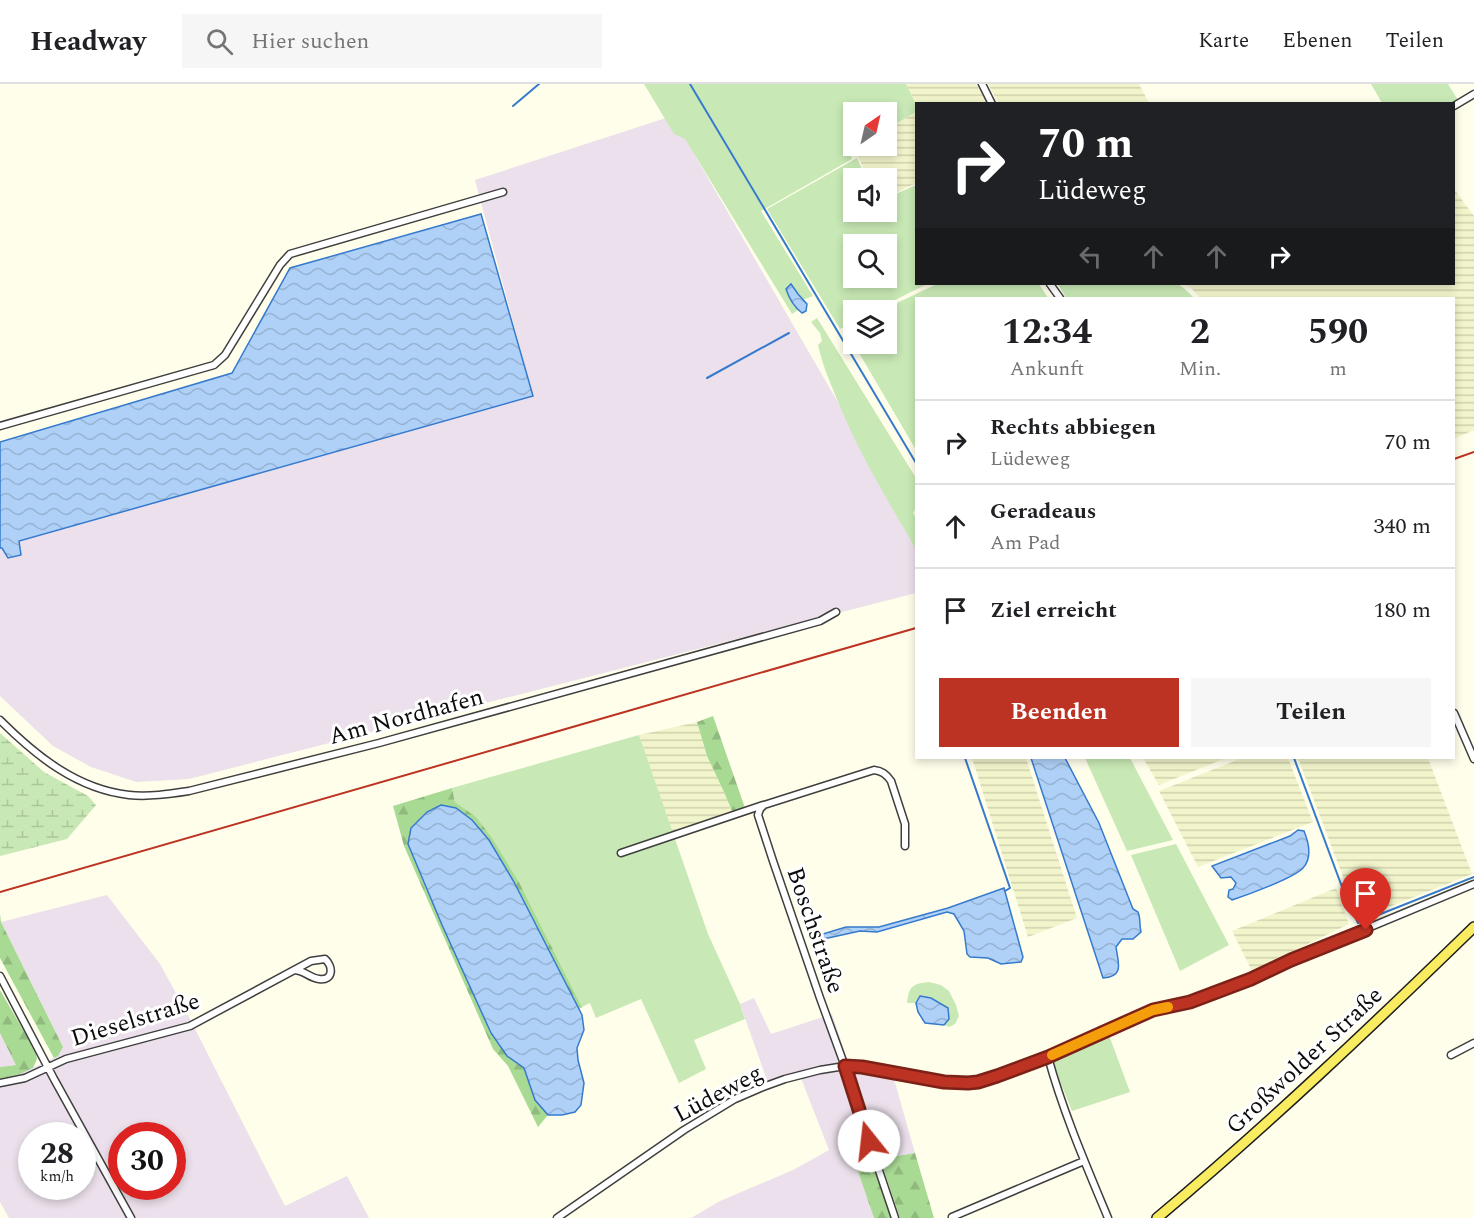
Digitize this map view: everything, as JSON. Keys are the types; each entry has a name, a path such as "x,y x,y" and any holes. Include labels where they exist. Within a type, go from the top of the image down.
{"main road":[{"name":"Großwolder Straße","path":"1157,1218 1284,1107 1474,927"}],"street":[{"path":"982,84 991,102"},
{"path":"1455,105 1474,94"},
{"path":"0,426 214,366 225,355 280,265 290,254 503,192"},
{"name":"Am Nordhafen","path":"0,720 39,756 72,778 106,790 129,795 152,796 189,791 379,743 820,621 836,612"},
{"path":"1455,715 1474,759"},
{"path":"621,853 874,770 887,775 891,781 904,824 905,846"},
{"name":"Boschstraße","path":"764,805 758,815 765,838 845,1066 895,1218"},
{"name":"Lüdeweg","path":"557,1218 684,1130 735,1099 763,1087 820,1070 845,1066 944,1082 978,1082 1048,1057 1153,1010 1190,1002 1251,979 1291,960 1474,884"},
{"name":"Dieselstraße","path":"0,1083 25,1078 66,1059 190,1026 311,961 325,958 332,969 328,977 319,979 302,970 295,970"},
{"path":"0,976 131,1218"},
{"path":"1451,1055 1474,1043"},
{"path":"1048,1057 1054,1082 1108,1218"},
{"path":"952,1217 1084,1161"}],"shaded area":[{"path":"672,116 915,535 915,593 189,779 136,782 91,767 53,746 0,696 0,548 21,555 19,541 533,396 475,180"},
{"path":"107,895 160,964 285,1206 347,1176 369,1218 9,1218 0,1202 0,1079 20,1074 58,1056 63,1047 1,922"},
{"path":"754,998 771,1034 832,1014 851,1070 894,1079 915,1153 880,1159 869,1123 845,1130 874,1218 691,1218 720,1201 793,1170 829,1150 799,1073 768,1083 740,1004"},
{"path":"0,1033 17,1065 0,1067"}],"green space":[{"path":"644,84 906,84 915,102 915,113 897,123 897,102 843,102 843,156 851,156 852,159 761,211 813,296 803,300 798,294 789,296 798,310 792,314 685,139 674,134"},
{"path":"906,84 976,84 986,102 915,102"},
{"path":"988,84 1139,84 1148,102 997,102"},
{"path":"1371,84 1448,84 1458,100 1455,102 1381,102"},
{"path":"915,113 915,183 897,192 897,168 863,168 858,156 897,156 897,123"},
{"path":"857,158 862,168 843,168 843,222 897,222 897,194 915,185 915,285 925,285 895,300 843,300 843,327 840,329 767,209"},
{"path":"1455,190 1474,216 1474,430 1455,439 1455,297 1199,297 1186,285 1455,285"},
{"path":"935,285 1040,285 1047,297 915,297 915,448 860,354 897,354 897,303"},
{"path":"1059,285 1179,285 1193,297 1065,297"},
{"path":"817,318 915,476 913,513 915,516 915,547 854,437 822,358 818,345 822,341 820,333 811,322"},
{"path":"713,716 745,808 732,811 707,756 697,722"},
{"path":"697,722 707,756 732,811 672,832 639,735"},
{"path":"0,733 44,772 88,796 96,805 67,839 0,856"},
{"path":"639,735 708,934 745,1019 694,1040 706,1069 679,1083 641,999 596,1018 590,1003 582,1007 519,882 493,839 476,818 455,802 452,788"},
{"path":"972,759 1026,759 1077,918 1028,937"},
{"path":"1085,759 1131,759 1173,840 1127,851"},
{"path":"1144,759 1224,759 1159,785"},
{"path":"1239,759 1288,759 1313,822 1198,867 1159,791"},
{"path":"1298,759 1428,759 1472,874 1359,919"},
{"path":"452,788 455,802 476,817 493,839 519,882 582,1007 579,1009 503,865 408,844 491,1033 507,1056 524,1068 535,1100 548,1115 538,1127 508,1066 493,1049 404,846 393,806"},
{"path":"1176,844 1229,945 1180,971 1131,855"},
{"path":"1336,888 1349,924 1252,971 1232,931"},
{"path":"0,914 1,922 63,1047 58,1056 54,1058 0,958"},
{"path":"929,982 941,985 949,991 959,1016 955,1024 949,1027 944,1025 949,1019 920,996 916,1003 907,1003 912,987"},
{"path":"0,990 36,1052 37,1059 33,1068 0,1079 0,1067 16,1065 0,1033"},
{"path":"1109,1035 1130,1092 1072,1111 1052,1062 1055,1058"},
{"path":"861,1125 893,1218 874,1218 844,1130"},
{"path":"915,1153 934,1218 900,1218 880,1159"}],"water":[{"path":"481,214 533,396 19,541 21,555 8,558 0,548 0,442 232,373 290,268"},
{"path":"791,284 807,304 806,311 802,313 794,305 787,292 786,289"},
{"path":"1031,759 1066,759 1099,823 1133,909 1138,912 1141,932 1133,939 1122,939 1116,947 1119,963 1117,972 1115,975 1103,978"},
{"path":"441,805 456,808 472,820 489,840 514,882 582,1015 584,1030 577,1048 584,1083 581,1105 575,1112 548,1115 535,1100 524,1068 507,1056 491,1033 442,925 408,844 411,828 427,812"},
{"path":"1298,830 1304,831 1308,845 1308,860 1303,868 1290,877 1259,890 1232,900 1228,897 1229,890 1233,889 1236,883 1231,877 1221,878 1212,866 1290,836"},
{"path":"1004,888 1023,957 1021,962 1001,964 988,958 970,957 967,954 964,931 954,914 947,912 877,932 860,931 814,941 813,937 846,927 879,927 948,908"},
{"path":"920,996 931,998 948,1008 949,1019 944,1025 925,1023 918,1012 916,1003"}],"waterway":[{"path":"513,106 539,84"},
{"path":"690,84 915,461"},
{"path":"707,378 789,333"},
{"path":"965,759 1010,888 1005,891"},
{"path":"1294,759 1348,903 1358,923 1474,877"}],"railway":[{"path":"1455,459 1474,452"},
{"path":"0,892 915,628"}],"slow traffic":[{"path":"1052,1055 1153,1010 1168,1007"}],"route":[{"path":"869,1141 845,1066 944,1082 978,1082 1048,1057 1153,1010 1190,1002 1231,987 1366,930"}]}
